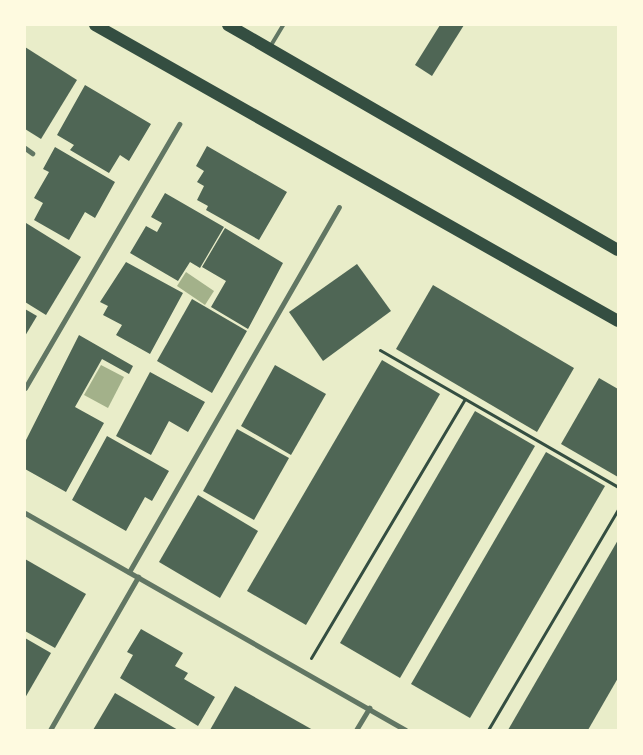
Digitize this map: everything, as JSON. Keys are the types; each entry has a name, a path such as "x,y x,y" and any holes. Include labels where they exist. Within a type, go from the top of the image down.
{"main road":[{"path":"95,25 618,321"},
{"path":"228,25 618,250"}],"street":[{"path":"25,388 180,124"},
{"path":"25,148 32,153"},
{"path":"129,572 339,207"},
{"path":"25,513 304,670 406,730"},
{"path":"50,730 138,577"},
{"path":"356,730 369,708"}],"lane":[{"path":"269,49 283,25"}],"path":[{"path":"380,350 618,487"},
{"path":"304,670 465,399"},
{"path":"488,730 618,509"}],"shaded area":[{"path":"186,272 214,291 205,305 177,286"},
{"path":"101,365 124,377 108,408 84,395"}],"building":[{"path":"440,25 464,25 432,76 415,65"},
{"path":"25,47 77,80 41,139 25,129"},
{"path":"85,85 151,124 129,161 120,155 109,173 70,150 74,145 57,135"},
{"path":"207,146 287,192 259,240 206,210 208,206 197,200 204,186 197,182 204,171 196,166"},
{"path":"55,147 115,182 95,218 85,212 69,240 34,220 43,203 34,198 49,172 43,169"},
{"path":"165,193 224,227 200,268 190,262 178,281 130,253 146,226 157,232 162,223 151,217"},
{"path":"26,223 81,257 46,315 25,302"},
{"path":"225,228 283,263 248,329 211,307 226,281 202,267"},
{"path":"126,262 183,293 150,354 116,335 122,325 103,315 108,306 100,302"},
{"path":"357,264 391,311 323,361 289,312"},
{"path":"433,285 574,368 537,432 396,349"},
{"path":"192,299 247,331 212,393 157,361"},
{"path":"25,309 37,316 25,336"},
{"path":"79,335 133,366 129,374 102,359 75,407 104,423 66,492 25,469 25,442"},
{"path":"382,360 440,394 306,625 247,591"},
{"path":"275,365 326,394 291,455 241,426"},
{"path":"150,372 205,402 188,432 169,421 151,455 116,436"},
{"path":"599,378 618,389 618,477 561,444"},
{"path":"475,411 535,446 400,678 340,643"},
{"path":"237,429 289,458 254,520 203,491"},
{"path":"107,436 169,471 152,501 145,497 126,531 72,500"},
{"path":"546,452 605,486 470,718 411,684"},
{"path":"198,495 258,531 220,598 159,562"},
{"path":"618,540 618,678 588,730 508,730"},
{"path":"25,559 86,594 55,648 25,631"},
{"path":"141,629 183,653 175,666 188,673 184,679 215,697 198,726 120,678 133,655 127,652"},
{"path":"25,638 51,653 25,698"},
{"path":"235,686 313,730 210,730"},
{"path":"115,693 178,730 93,730"}]}
